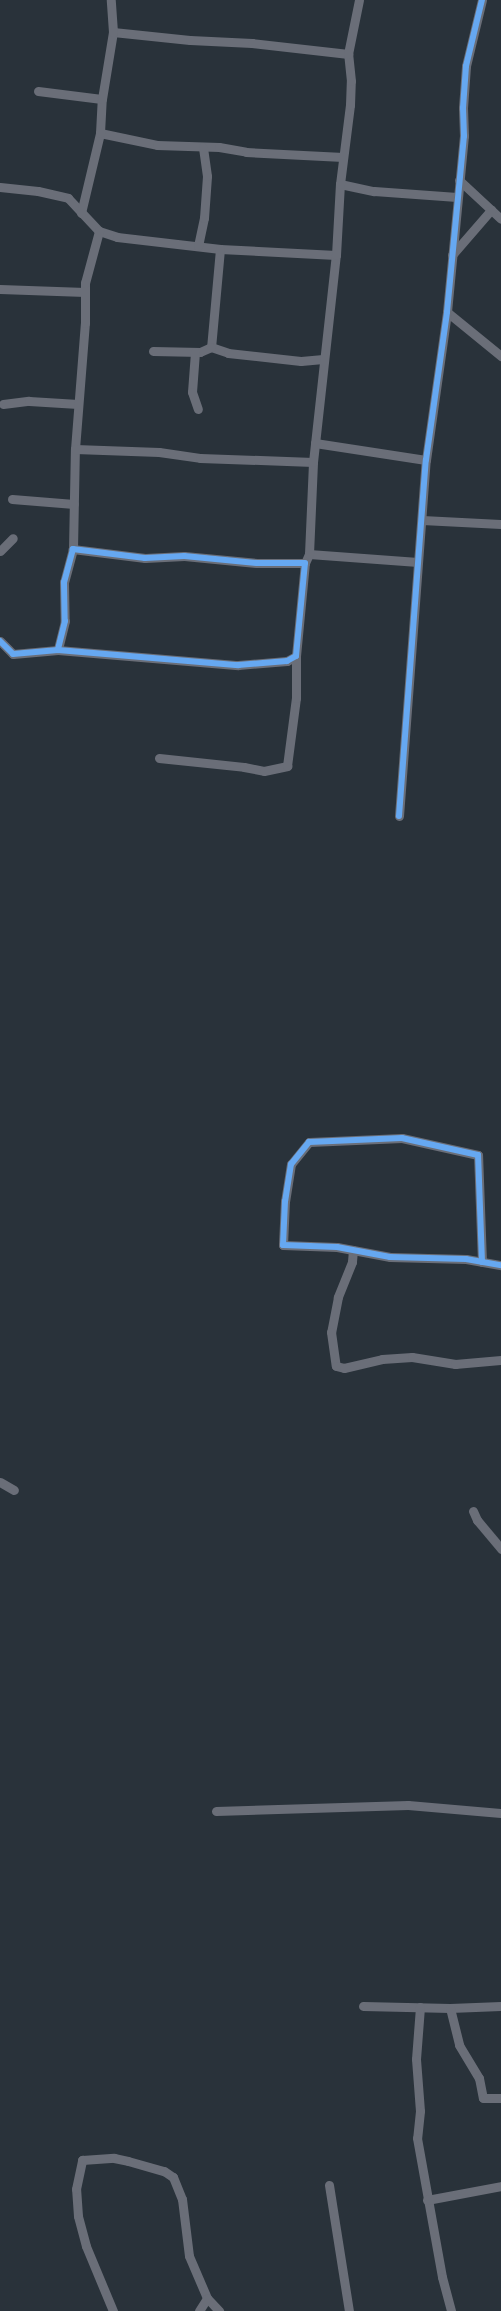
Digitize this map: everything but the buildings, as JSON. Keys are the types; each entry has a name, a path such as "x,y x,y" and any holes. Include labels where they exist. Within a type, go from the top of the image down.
{"street":[{"path":"81,213 100,133 102,99 113,32 111,0"},
{"path":"160,758 264,771 287,766 296,698 296,656 305,563 309,554 312,462 336,256 340,184 350,105 351,81 348,54 359,0"},
{"path":"399,816 426,460 447,312 464,136 463,108 466,66 482,0"},
{"path":"113,32 190,40 252,43 348,54"},
{"path":"38,91 102,99"},
{"path":"100,133 150,144 246,152 343,157"},
{"path":"198,246 204,218 207,176 204,147"},
{"path":"459,180 501,220"},
{"path":"340,184 374,191 457,197"},
{"path":"0,187 38,191 68,198 84,194"},
{"path":"68,198 99,231 117,237 220,249 336,256"},
{"path":"452,255 492,210"},
{"path":"58,650 64,621 64,582 73,550 75,449 85,323 85,292 99,231"},
{"path":"211,347 220,249"},
{"path":"0,288 85,292"},
{"path":"447,312 501,356"},
{"path":"153,351 200,352 211,347 228,353 301,360 323,359"},
{"path":"195,352 192,392 198,409"},
{"path":"4,404 29,401 78,404"},
{"path":"314,443 426,460"},
{"path":"75,449 159,452 200,458 312,462"},
{"path":"12,499 74,504"},
{"path":"422,520 501,524"},
{"path":"0,551 13,538"},
{"path":"73,550 146,558 184,556 257,563 305,563"},
{"path":"309,554 418,562"},
{"path":"0,641 14,654 58,650 238,665 287,662 296,656"},
{"path":"482,1262 478,1155 402,1138 309,1142 291,1164 285,1201 283,1245 337,1247 390,1257 466,1259 482,1262 501,1265"},
{"path":"353,1250 352,1262 338,1297 331,1332 336,1366 344,1368 382,1359 412,1357 455,1364 501,1360"},
{"path":"0,1482 14,1490"},
{"path":"473,1511 477,1520 501,1549"},
{"path":"216,1812 408,1805 501,1813"},
{"path":"363,2006 450,2008 501,2006"},
{"path":"420,2007 416,2059 420,2111 417,2138 427,2200 450,2311"},
{"path":"450,2008 458,2044 479,2078 483,2098 501,2098"},
{"path":"113,2311 86,2246 78,2216 76,2189 82,2160 114,2158 164,2171 173,2177 182,2199 189,2256 207,2298 219,2311"},
{"path":"329,2185 349,2311"},
{"path":"427,2200 501,2186"},
{"path":"199,2311 207,2298"}],"cycle path":[{"path":"399,816 426,460 447,312 464,136 463,108 466,66 482,0"},
{"path":"0,641 13,654 58,650 238,665 287,661 296,656 305,563 257,563 184,556 145,558 73,549 64,582 65,621 58,650"},
{"path":"482,1262 478,1155 402,1138 309,1142 291,1164 285,1201 283,1245 337,1247 390,1257 466,1259 501,1265"}]}
